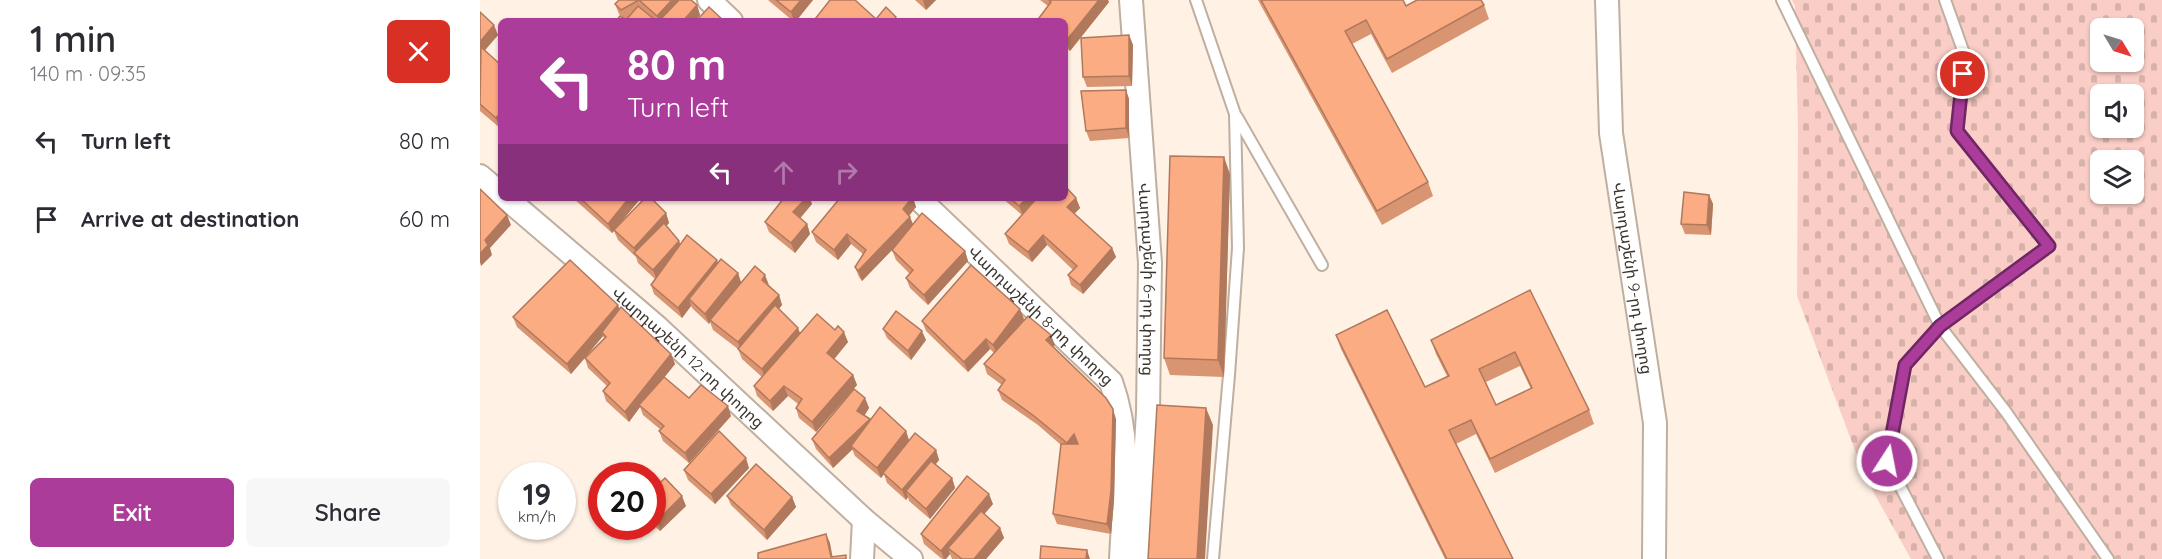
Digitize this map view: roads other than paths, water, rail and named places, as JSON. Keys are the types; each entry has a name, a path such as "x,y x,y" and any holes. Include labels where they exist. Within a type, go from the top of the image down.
{"street":[{"path":"709,0 728,18"},
{"name":"Վարդաշենի 6-րդ փողոց","path":"1131,0 1150,263 1148,412 1139,559"},
{"name":"Վարդաշենի 9-րդ փողոց","path":"1607,0 1611,133 1655,423 1654,559"},
{"path":"480,176 498,191"},
{"name":"Վարդաշենի 12-րդ փողոց","path":"510,201 657,327 864,520 911,559"},
{"name":"Վարդաշենի 8-րդ փողոց","path":"921,201 1111,382 1119,406 1126,475 1121,559"},
{"path":"862,559 864,520"}],"lane":[{"path":"1196,0 1235,114 1322,265"},
{"path":"1782,0 1940,326 2006,412 2108,559"},
{"path":"1938,559 1887,461 1905,365 1940,326 2049,246 1957,131 1965,56 1945,0"},
{"path":"1213,559 1230,375 1238,248 1235,114"}]}
